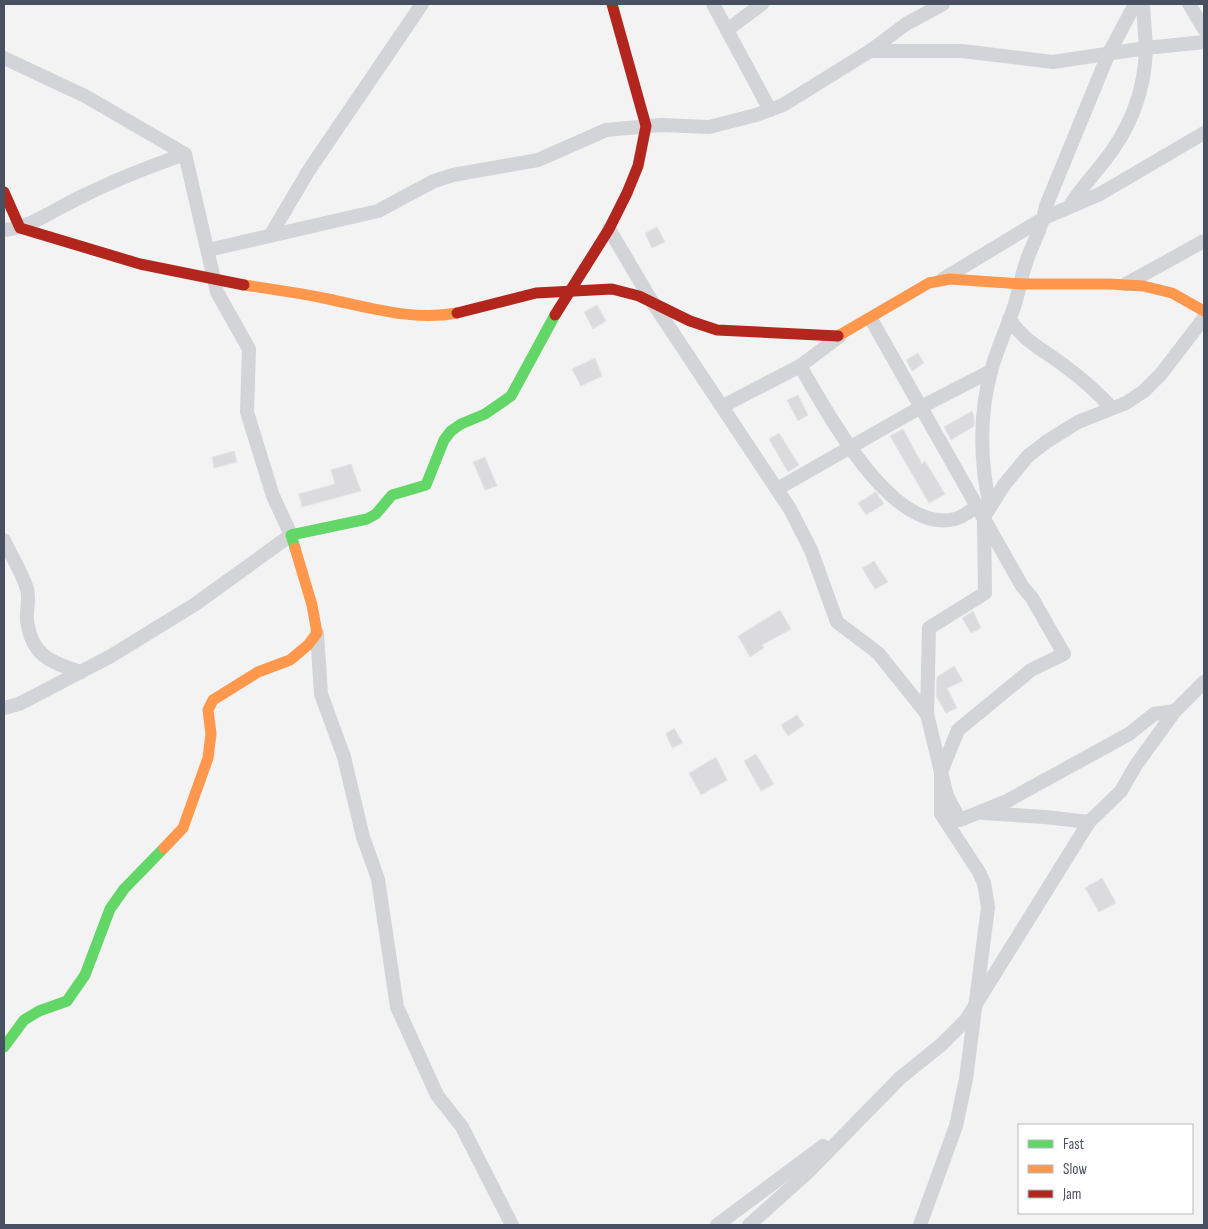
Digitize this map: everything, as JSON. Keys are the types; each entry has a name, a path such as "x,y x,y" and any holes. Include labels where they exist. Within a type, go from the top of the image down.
{"street":[{"path":"270,236 308,170 422,4"},
{"path":"4,708 19,704 111,656 194,605 291,535 367,519 376,514 392,495 426,485 444,440 451,430 485,414 511,396 569,290 609,229 638,166 646,126 612,4"},
{"path":"713,4 770,110"},
{"path":"727,30 762,4"},
{"path":"208,250 378,211 434,182 462,173 538,160 606,130 646,126 718,126 770,110 783,105 870,51 906,24 942,4"},
{"path":"920,1225 956,1126 966,1079 988,907 987,893 979,872 950,817 939,801 941,772 927,714 929,628 985,593 983,434 985,402 991,371 1021,284 1026,262 1044,218 1046,206 1108,55 1135,4"},
{"path":"1069,207 1103,163 1130,120 1145,76 1144,4"},
{"path":"1189,4 1204,29"},
{"path":"870,51 962,51 1054,62 1146,48 1204,42"},
{"path":"4,58 85,96 185,154 217,292 249,349 247,412 273,496 291,535 312,605 317,633 321,694 344,757 363,837 378,879 397,1007 437,1095 462,1127 512,1225"},
{"path":"723,406 800,366 840,336 929,283 942,279 1044,218 1100,194 1204,133"},
{"path":"4,230 20,228 85,195 146,168 185,154"},
{"path":"4,192 20,228 81,248 214,280 315,296 416,316 439,317 525,295 569,290 613,290 651,300 694,324 717,330 840,336"},
{"path":"609,229 651,300 777,489 811,550 837,622 878,653 927,714"},
{"path":"1126,284 1204,240"},
{"path":"942,279 1021,284 1126,284 1162,290 1204,311"},
{"path":"800,366 849,448 894,497 907,509 928,519 956,519 984,510 1028,456 1078,422 1126,403 1144,391 1161,374 1204,318"},
{"path":"870,319 984,510 1022,586 1032,598 1064,654 1031,670 958,730 941,772"},
{"path":"1009,319 1018,332 1032,344 1061,363 1112,408"},
{"path":"777,489 921,407 991,371"},
{"path":"4,540 27,589 29,599 27,619 32,645 44,657 62,666 81,672"},
{"path":"4,1047 24,1020 39,1011 67,1000 76,989 85,975 110,909 124,889 183,828 208,758 211,734 208,710 212,700 258,672 290,660 308,646 317,633"},
{"path":"749,1225 807,1172 900,1078 941,1045 966,1020 1089,822 1121,791 1136,765 1175,711 1204,682"},
{"path":"978,813 1007,801 1129,734 1154,714 1175,711"},
{"path":"950,817 978,813 1089,822"},
{"path":"717,1225 852,1125"}],"building":[{"path":"657,227 665,242 652,248 645,233"},
{"path":"597,305 606,321 593,329 584,312"},
{"path":"918,353 924,363 912,371 906,360"},
{"path":"595,358 602,376 581,386 572,369"},
{"path":"798,395 808,415 798,421 787,400"},
{"path":"972,411 974,426 951,440 944,427"},
{"path":"903,429 922,464 925,461 945,494 929,503 890,436"},
{"path":"779,433 799,465 788,472 769,439"},
{"path":"234,451 237,462 214,468 212,457"},
{"path":"485,457 497,486 485,490 473,462"},
{"path":"351,464 361,491 302,507 299,494 335,484 331,470"},
{"path":"876,492 884,504 866,515 858,503"},
{"path":"874,561 888,582 875,589 862,568"},
{"path":"780,610 791,629 762,645 764,648 750,657 738,636"},
{"path":"973,611 981,628 971,633 962,618"},
{"path":"954,666 963,681 947,688 957,708 946,713 936,696 937,677"},
{"path":"797,715 804,725 788,736 781,725"},
{"path":"674,728 683,743 672,748 666,734"},
{"path":"756,754 774,784 761,791 744,761"},
{"path":"716,757 727,780 701,795 689,773"},
{"path":"1102,878 1116,903 1099,912 1085,888"}],"traffic: fast":[{"path":"295,548 291,535 367,519 376,514 392,495 426,485 444,440 451,431 461,424 485,414 511,396 555,315"},
{"path":"4,1047 24,1020 39,1011 67,1001 85,975 110,909 124,889 164,848"}],"traffic: slow":[{"path":"838,336 929,283 950,279 1023,284 1143,286 1172,293 1204,311"},
{"path":"244,285 392,312 424,315 457,313"},
{"path":"164,848 183,828 208,758 211,734 208,710 213,700 258,672 290,660 308,645 317,633 312,605 295,548"}],"traffic: jam":[{"path":"555,315 609,229 627,193 638,166 646,126 612,4"},
{"path":"4,192 20,228 140,264 244,285"},
{"path":"457,313 536,293 612,289 639,296 690,321 717,330 838,336"}]}
